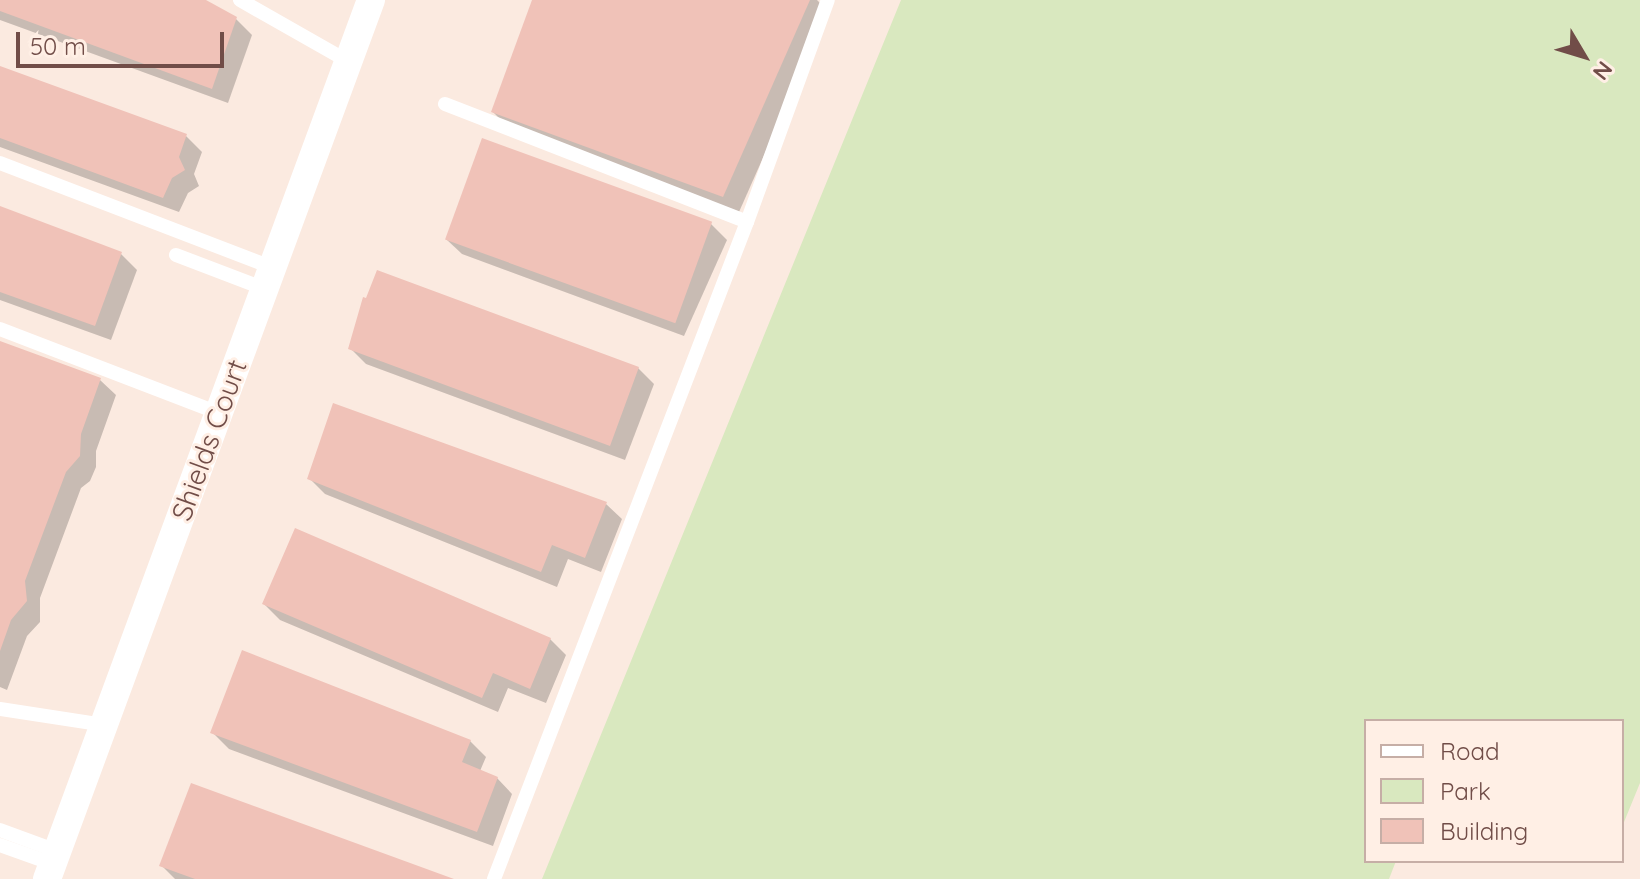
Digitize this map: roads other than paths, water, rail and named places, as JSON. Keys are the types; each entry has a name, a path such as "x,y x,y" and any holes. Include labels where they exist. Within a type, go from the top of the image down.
{"street":[{"name":"Shields Court","path":"52,864 370,1"}],"lane":[{"path":"240,0 349,62"},
{"path":"494,879 747,222 828,0"},
{"path":"445,104 747,222"},
{"path":"0,163 269,278"},
{"path":"176,255 269,278"},
{"path":"0,329 219,413"},
{"path":"0,709 104,725"},
{"path":"0,830 52,864"},
{"path":"0,845 52,864"}]}
